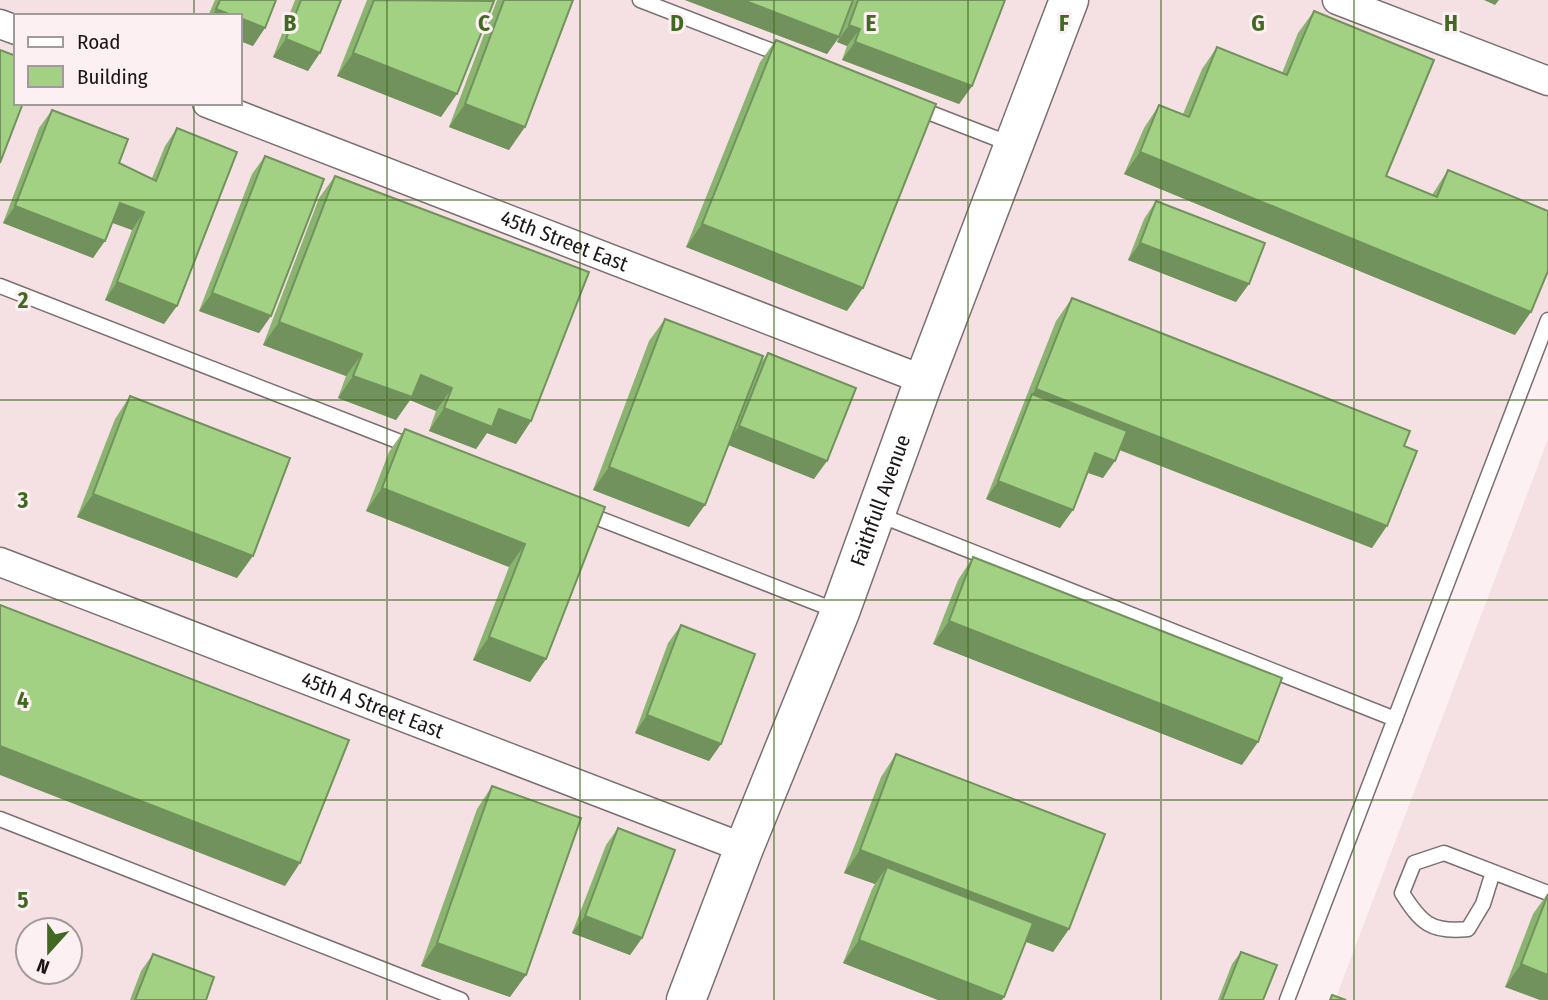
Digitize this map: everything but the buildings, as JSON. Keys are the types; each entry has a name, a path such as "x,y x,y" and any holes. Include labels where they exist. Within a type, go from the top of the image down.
{"street":[{"name":"Faithfull Avenue","path":"686,1000 744,848 840,612 924,380 1069,0"},
{"path":"1337,0 1548,81"},
{"name":"45th Street East","path":"211,105 924,380"},
{"name":"45th A Street East","path":"0,562 744,848"}],"lane":[{"path":"640,0 794,60"},
{"path":"897,100 1013,145"},
{"path":"0,286 427,452"},
{"path":"1287,1000 1548,320"},
{"path":"569,507 840,612"},
{"path":"876,513 1395,719"},
{"path":"0,819 428,994 461,1000"},
{"path":"1493,872 1483,904 1468,929 1443,932 1418,917 1402,893 1414,863 1444,853 1548,893"}],"shaded area":[{"path":"0,0 1548,0 1548,320 1287,1000 0,1000"},
{"path":"1548,439 1548,1000 1335,1000"}]}
